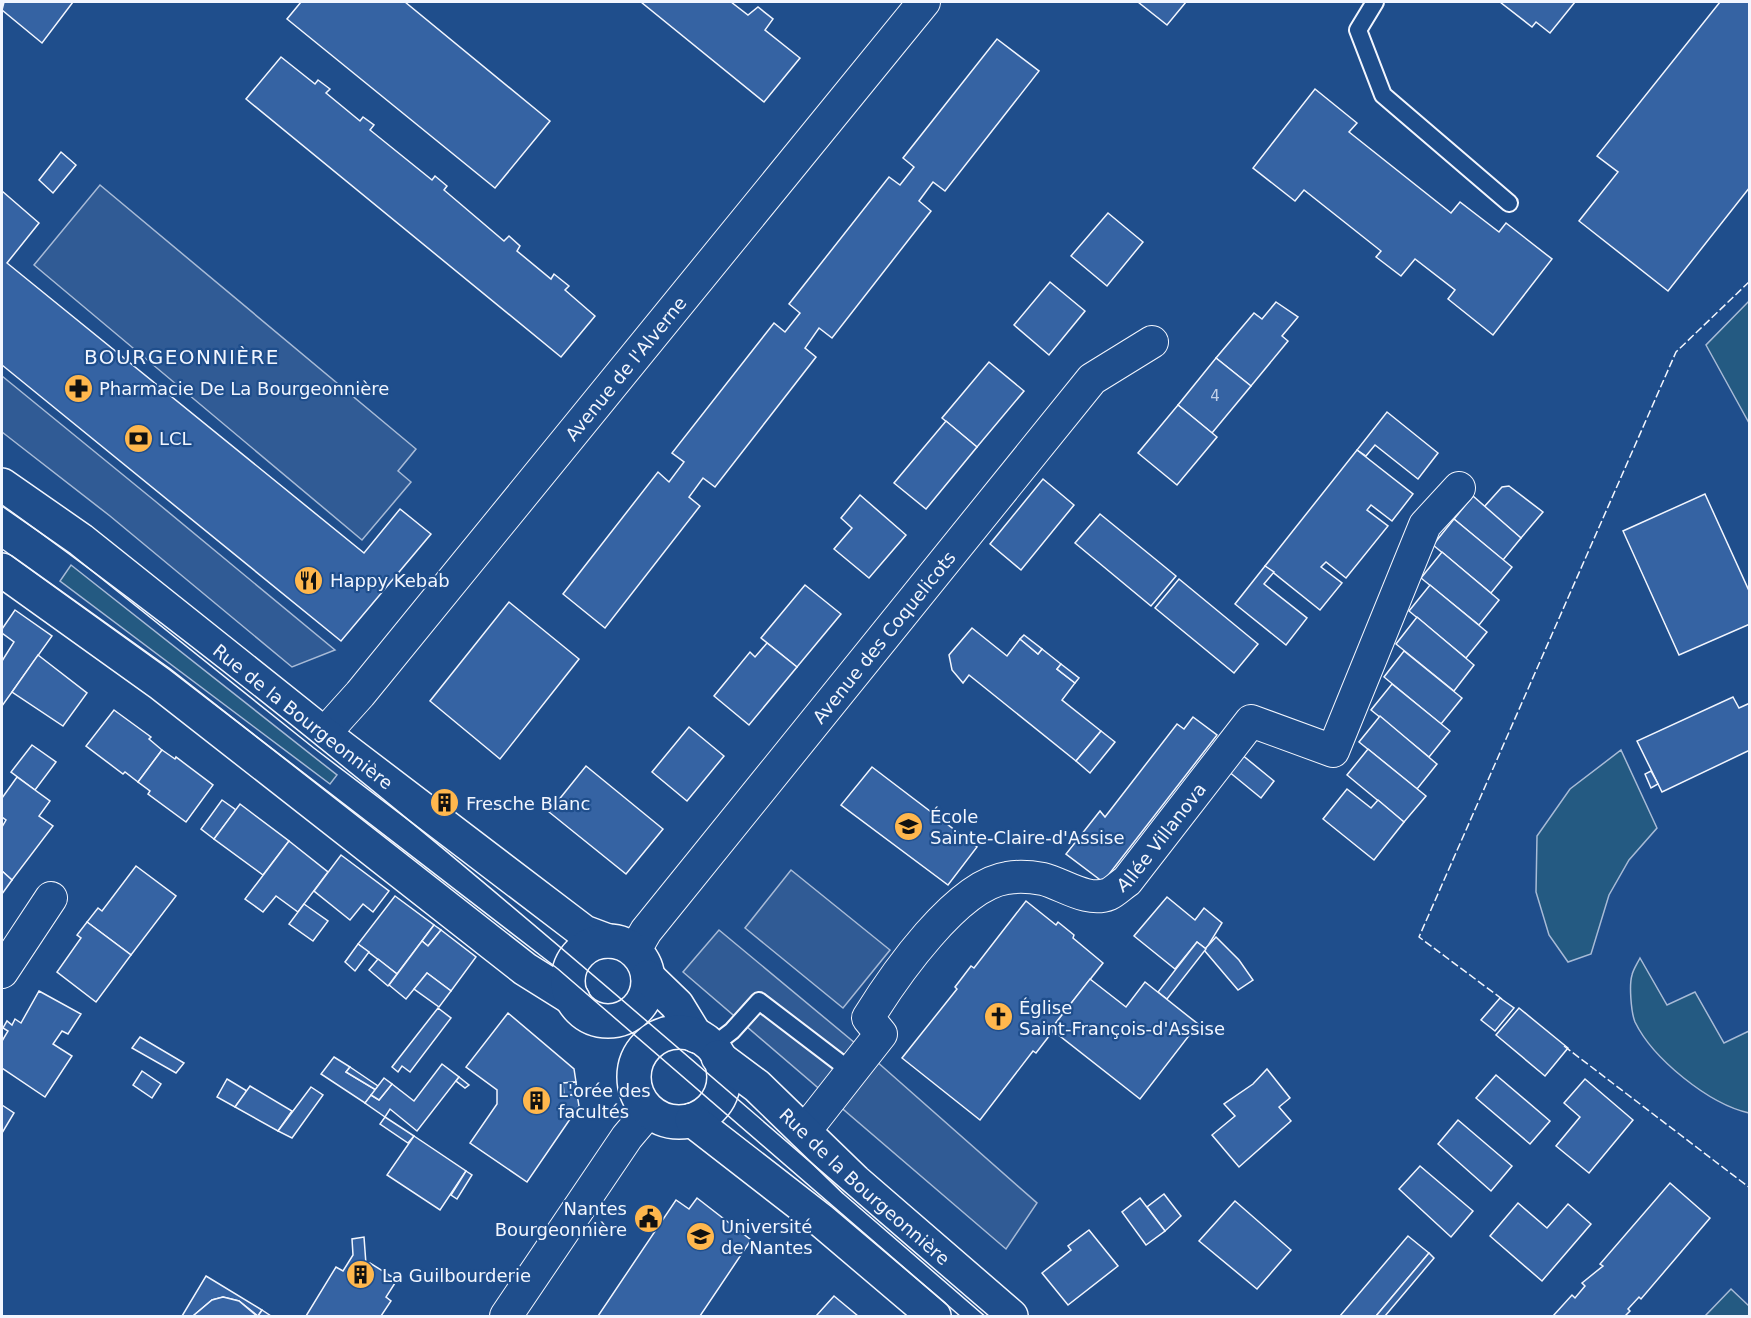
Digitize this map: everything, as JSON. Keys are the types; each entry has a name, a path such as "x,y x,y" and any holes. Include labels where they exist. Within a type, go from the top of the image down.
{"street":[{"name":"Avenue de l'Alverne","path":"324,734 665,322 924,2"},
{"name":"Avenue des Coquelicots","path":"630,956 646,931 1092,379 1152,342"},
{"name":"Rue de la Bourgeonnière","path":"2,485 81,540 324,734 584,932 630,956 677,1005 709,1046 757,1086 855,1181 1011,1317"},
{"name":"Allée Villanova","path":"804,1132 881,1034 867,1018 871,1012 949,912 969,894 1005,878 1024,877 1043,879 1092,897 1107,895 1127,880 1251,721 1333,751 1425,525 1459,488"},
{"path":"2,570 160,683 290,782 525,969 582,1008 635,1066"},
{"path":"2,972 51,898"},
{"path":"589,946 630,956 645,996 634,1012 613,1020 582,1008 568,977 574,959 589,946"},
{"path":"679,1033 709,1046 723,1071 721,1094 711,1109 692,1120 669,1121 648,1111 636,1090 635,1066 644,1049 657,1038 679,1033"},
{"path":"506,1317 621,1146 648,1111"},
{"path":"692,1120 822,1221 934,1317"}],"lane":[{"path":"1375,2 1358,30 1383,95 1509,202"},
{"path":"709,1046 732,1031 759,1001 852,1072"}],"shaded area":[{"path":"100,185 416,449 398,471 411,482 362,540 34,265"},
{"path":"1749,301 1749,423 1706,345"},
{"path":"2,376 335,650 292,667 110,516 2,432"},
{"path":"71,565 337,775 330,784 60,581"},
{"path":"1621,750 1657,828 1629,860 1609,895 1591,954 1568,962 1549,935 1536,892 1537,836 1570,789"},
{"path":"791,870 890,950 843,1008 745,928"},
{"path":"719,930 867,1053 1037,1203 1006,1249 683,972"},
{"path":"1640,958 1667,1005 1695,992 1724,1043 1749,1031 1749,1113 1733,1108 1700,1090 1668,1065 1643,1036 1635,1022 1631,999 1632,975"},
{"path":"1731,1289 1749,1306 1749,1316 1705,1316"}],"building":[{"path":"4,2 73,2 42,43 2,10"},
{"path":"301,2 405,2 550,121 495,188 287,19"},
{"path":"641,2 731,2 748,15 758,7 773,19 765,30 800,58 764,102"},
{"path":"1138,2 1186,2 1167,25"},
{"path":"1500,2 1575,2 1550,33 1536,22 1532,27"},
{"path":"1720,2 1750,2 1750,187 1668,291 1579,221 1618,172 1597,156"},
{"path":"997,39 1039,71 945,191 933,182 919,201 931,211 832,338 819,328 805,348 816,357 715,487 703,478 689,497 700,506 605,628 563,594 658,472 669,482 684,462 672,453 774,323 785,332 800,313 789,304 889,177 900,185 914,167 903,158"},
{"path":"281,57 315,84 318,80 330,89 326,93 360,121 363,117 374,125 370,130 432,180 435,176 447,186 444,190 504,241 509,236 520,246 517,251 551,279 554,274 569,286 565,290 595,316 561,357 246,99"},
{"path":"1315,89 1357,123 1349,132 1451,213 1460,202 1499,232 1506,223 1552,259 1493,335 1448,299 1455,290 1415,259 1401,276 1376,257 1381,251 1304,190 1295,201 1253,168"},
{"path":"61,152 76,165 53,193 39,180"},
{"path":"2,191 39,223 7,263 364,553 400,509 431,534 341,641 2,365"},
{"path":"1108,213 1143,242 1107,286 1071,256"},
{"path":"1050,282 1085,311 1049,355 1014,325"},
{"path":"1276,302 1298,317 1282,336 1288,341 1251,386 1216,358 1254,313 1262,319"},
{"path":"1216,358 1251,386 1212,433 1178,405"},
{"path":"989,362 1024,391 977,447 942,418"},
{"path":"1178,405 1217,437 1177,485 1138,453"},
{"path":"1387,412 1438,453 1418,479 1375,445 1366,456 1357,450"},
{"path":"946,421 977,447 926,509 894,483"},
{"path":"1357,450 1413,494 1392,521 1371,505 1367,510 1388,526 1346,578 1326,562 1321,567 1342,583 1320,610 1265,566"},
{"path":"1043,479 1074,505 1021,570 990,544"},
{"path":"1509,486 1543,512 1521,538 1484,507 1502,487"},
{"path":"1705,494 1750,593 1750,624 1679,655 1623,531"},
{"path":"860,495 906,535 869,578 834,549 852,528 841,518"},
{"path":"1473,496 1521,538 1503,560 1454,519"},
{"path":"1100,514 1176,576 1151,606 1075,543"},
{"path":"1454,519 1512,567 1491,593 1433,545"},
{"path":"1442,552 1499,600 1479,625 1421,578"},
{"path":"1265,566 1274,572 1264,584 1307,618 1286,645 1235,604"},
{"path":"1179,579 1258,644 1234,673 1155,608"},
{"path":"805,585 841,614 797,667 761,638"},
{"path":"1430,585 1487,632 1466,658 1409,611"},
{"path":"509,602 579,659 500,759 430,701"},
{"path":"15,610 52,636 2,706 2,661 14,642 2,633 2,629"},
{"path":"1417,617 1474,665 1454,691 1396,644"},
{"path":"972,628 1007,656 1020,639 1038,654 1042,649 1061,664 1057,669 1075,683 1062,700 1101,731 1076,761 969,675 963,683 952,670 949,655"},
{"path":"1024,635 1042,649 1038,654 1020,639"},
{"path":"767,643 797,667 749,725 714,696 750,652 755,657"},
{"path":"1404,651 1462,698 1441,724 1384,677"},
{"path":"38,655 87,693 63,726 12,692"},
{"path":"1061,664 1079,678 1075,683 1057,669"},
{"path":"1392,684 1450,731 1429,757 1371,710"},
{"path":"1733,697 1739,708 1750,703 1750,750 1662,792 1637,741"},
{"path":"114,710 151,737 149,739 162,750 138,782 125,772 123,774 86,746"},
{"path":"1380,716 1437,764 1417,789 1359,742"},
{"path":"1193,717 1217,735 1103,882 1066,854 1100,811 1105,817 1177,724 1184,729"},
{"path":"689,727 724,756 687,801 652,772"},
{"path":"1101,731 1115,742 1090,773 1076,761"},
{"path":"32,745 56,762 35,790 11,772"},
{"path":"1368,749 1426,796 1404,822 1347,775"},
{"path":"162,750 175,759 176,757 213,785 186,822 148,794 150,791 138,782"},
{"path":"1241,754 1274,781 1261,798 1228,771"},
{"path":"586,766 663,829 626,874 549,812"},
{"name":"École Sainte-Claire-d'Assise","path":"872,767 977,847 948,885 841,805"},
{"path":"1651,771 1658,784 1651,788 1645,774"},
{"path":"17,777 50,801 39,816 53,826 12,880 2,871 2,827 6,820 2,817 2,798"},
{"path":"1347,789 1371,808 1378,800 1404,822 1374,860 1323,819"},
{"name":"Fresche Blanc","path":"441,794 455,805 450,812 435,801"},
{"path":"222,800 236,810 214,839 201,829"},
{"path":"240,804 289,841 263,875 214,839"},
{"path":"289,841 328,872 298,912 276,896 263,912 245,899"},
{"path":"341,855 389,891 373,912 363,904 350,920 314,891"},
{"path":"136,866 176,896 131,955 87,922 98,908 102,911"},
{"path":"2,871 12,880 2,894"},
{"path":"395,896 434,925 397,974 358,944"},
{"path":"1167,897 1195,920 1204,908 1222,923 1206,949 1197,942 1175,969 1134,936"},
{"name":"Église Saint-François-d'Assise","path":"1026,901 1056,925 1058,922 1103,963 1051,1029 1053,1031 1036,1053 1033,1051 980,1120 902,1058 957,989 955,987 971,966 974,968"},
{"path":"304,904 328,921 313,941 289,924"},
{"path":"87,922 131,955 96,1002 57,972 81,938 77,935"},
{"path":"434,925 441,930 428,946 422,941"},
{"path":"441,930 476,957 451,991 427,973 406,999 389,985 422,941 428,946"},
{"path":"1216,937 1239,960 1253,980 1238,990 1204,950"},
{"path":"1197,942 1206,949 1167,999 1158,992"},
{"path":"358,944 369,952 355,971 345,962"},
{"path":"378,959 397,974 388,986 369,970"},
{"path":"427,973 451,991 439,1007 414,989"},
{"path":"1090,979 1126,1007 1145,982 1198,1024 1140,1099 1051,1029"},
{"path":"39,991 81,1014 68,1034 62,1031 53,1044 72,1056 45,1097 2,1068 2,1041 8,1031 3,1028 7,1021 12,1025 15,1019 21,1023"},
{"path":"1500,998 1514,1008 1495,1031 1481,1020"},
{"path":"438,1008 451,1018 410,1072 402,1066 398,1072 392,1067"},
{"path":"1519,1008 1568,1048 1545,1076 1496,1035"},
{"name":"L'orée des facultés","path":"508,1013 574,1069 576,1082 563,1083 564,1096 577,1094 579,1106 527,1182 470,1143 497,1104 497,1090 466,1067"},
{"path":"140,1037 184,1063 176,1073 132,1048"},
{"path":"334,1057 350,1067 346,1072 376,1090 365,1103 321,1074"},
{"path":"442,1064 459,1077 417,1131 390,1109 385,1117 365,1103 371,1095 379,1100 392,1084 414,1101"},
{"path":"350,1067 378,1086 376,1090 346,1072"},
{"path":"1267,1069 1290,1098 1279,1107 1291,1121 1239,1167 1212,1135 1235,1116 1224,1104 1253,1084"},
{"path":"142,1071 161,1084 152,1098 133,1085"},
{"path":"1496,1075 1550,1121 1530,1144 1476,1098"},
{"path":"459,1077 469,1085 465,1088 456,1081"},
{"path":"384,1078 392,1084 379,1100 371,1095"},
{"path":"227,1079 247,1091 235,1107 217,1097"},
{"path":"1585,1079 1633,1120 1589,1173 1556,1146 1580,1117 1564,1103"},
{"path":"576,1082 577,1094 564,1096 563,1083"},
{"path":"250,1086 292,1111 278,1131 235,1107"},
{"path":"311,1087 323,1095 292,1138 278,1131"},
{"path":"2,1105 14,1113 2,1133"},
{"path":"385,1117 414,1136 408,1143 380,1124"},
{"path":"1458,1120 1512,1166 1491,1191 1438,1144"},
{"path":"414,1136 466,1171 440,1210 387,1175"},
{"path":"1420,1166 1473,1211 1451,1237 1399,1189"},
{"path":"466,1171 472,1175 457,1199 451,1195"},
{"path":"1670,1183 1710,1218 1641,1299 1639,1297 1625,1316 1553,1316 1572,1295 1575,1298 1585,1286 1582,1283 1603,1266 1600,1264"},
{"path":"1164,1194 1181,1216 1165,1231 1147,1207"},
{"path":"697,1198 751,1240 700,1316 598,1316 676,1200 689,1209"},
{"path":"1140,1198 1165,1231 1146,1245 1122,1212"},
{"path":"1235,1201 1291,1250 1257,1289 1199,1241"},
{"path":"1518,1203 1547,1228 1568,1204 1591,1224 1542,1281 1490,1236"},
{"path":"1089,1230 1118,1266 1068,1305 1042,1273 1071,1250 1068,1246"},
{"path":"1408,1236 1429,1253 1376,1316 1340,1316"},
{"name":"La Guilbourderie","path":"364,1237 366,1264 370,1263 397,1280 386,1297 391,1301 381,1316 306,1316 336,1267 343,1271 353,1255 352,1239"},
{"path":"1429,1253 1434,1258 1385,1316 1376,1316"},
{"path":"206,1276 262,1310 258,1316 239,1301 223,1297 212,1300 193,1316 182,1316"},
{"path":"834,1296 858,1316 816,1316"},
{"path":"223,1297 239,1301 257,1316 193,1316 212,1300"},
{"path":"262,1310 271,1316 258,1316"}],"tram line":[{"path":"2,505 257,697 381,798 626,1003 989,1316"},
{"path":"2,549 170,670 558,969 960,1316"}],"fence":[{"path":"1502,999 1419,937 1676,352 1750,281"},
{"path":"1564,1046 1750,1188"}],"place":[{"name":"Pharmacie De La Bourgeonnière","path":"78,388"},
{"name":"LCL","path":"138,438"},
{"name":"Happy Kebab","path":"309,580"},
{"name":"Fresche Blanc","path":"445,803"},
{"name":"École Sainte-Claire-d'Assise","path":"909,826"},
{"name":"Église Saint-François-d'Assise","path":"998,1017"},
{"name":"L'orée des facultés","path":"537,1100"},
{"name":"Nantes Bourgeonnière","path":"648,1218"},
{"name":"Université de Nantes","path":"700,1236"},
{"name":"La Guilbourderie","path":"361,1275"}],"district":[{"name":"BOURGEONNIÈRE","path":"182,357"}]}
